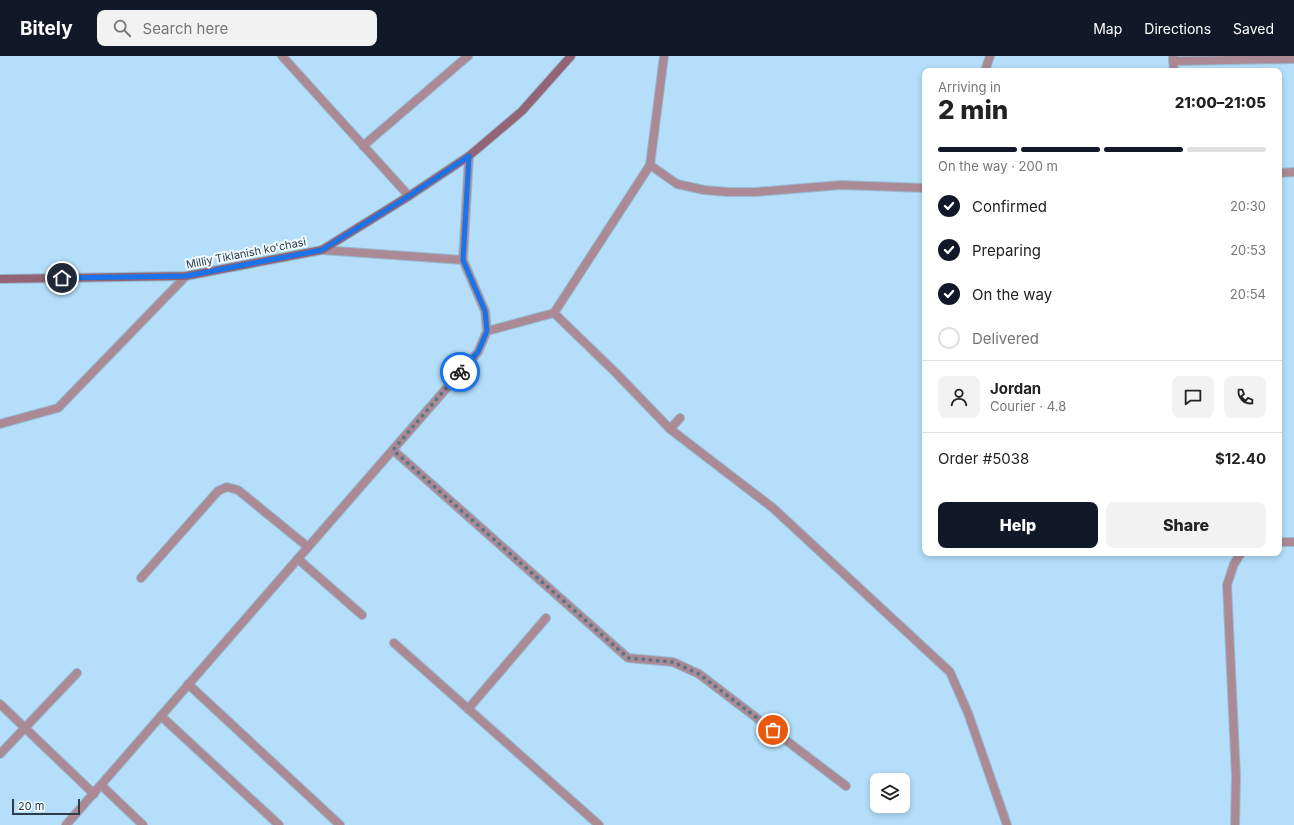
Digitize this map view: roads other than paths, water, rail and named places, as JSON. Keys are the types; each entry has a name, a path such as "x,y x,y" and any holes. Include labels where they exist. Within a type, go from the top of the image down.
{"main road":[{"name":"Milliy Tiklanish ko'chasi","path":"0,279 186,276 322,250 409,196 469,156 522,111 571,56"}],"street":[{"path":"282,56 409,196"},
{"path":"363,146 468,56"},
{"path":"487,331 554,313 650,165 664,56"},
{"path":"986,68 990,56"},
{"path":"1174,68 1173,58 1294,59"},
{"path":"66,825 478,352 487,331 485,311 463,260 469,156"},
{"path":"650,165 677,184 704,190 756,192 841,185 922,188"},
{"path":"1282,173 1294,172"},
{"path":"322,250 463,260"},
{"path":"0,424 58,408 186,276"},
{"path":"554,313 616,373 670,429 773,508 950,672 968,713 1008,825"},
{"path":"670,429 680,418"},
{"path":"393,450 628,658 673,662 699,674 846,786"},
{"path":"141,578 218,491 227,487 238,490 308,547"},
{"path":"1282,542 1294,542"},
{"path":"1235,825 1236,776 1227,585 1234,564 1239,556"},
{"path":"298,559 362,615"},
{"path":"468,709 546,618"},
{"path":"394,644 599,825"},
{"path":"0,754 77,673"},
{"path":"188,684 340,825"},
{"path":"0,704 94,794"},
{"path":"161,716 279,825"},
{"path":"101,785 143,825"}]}
